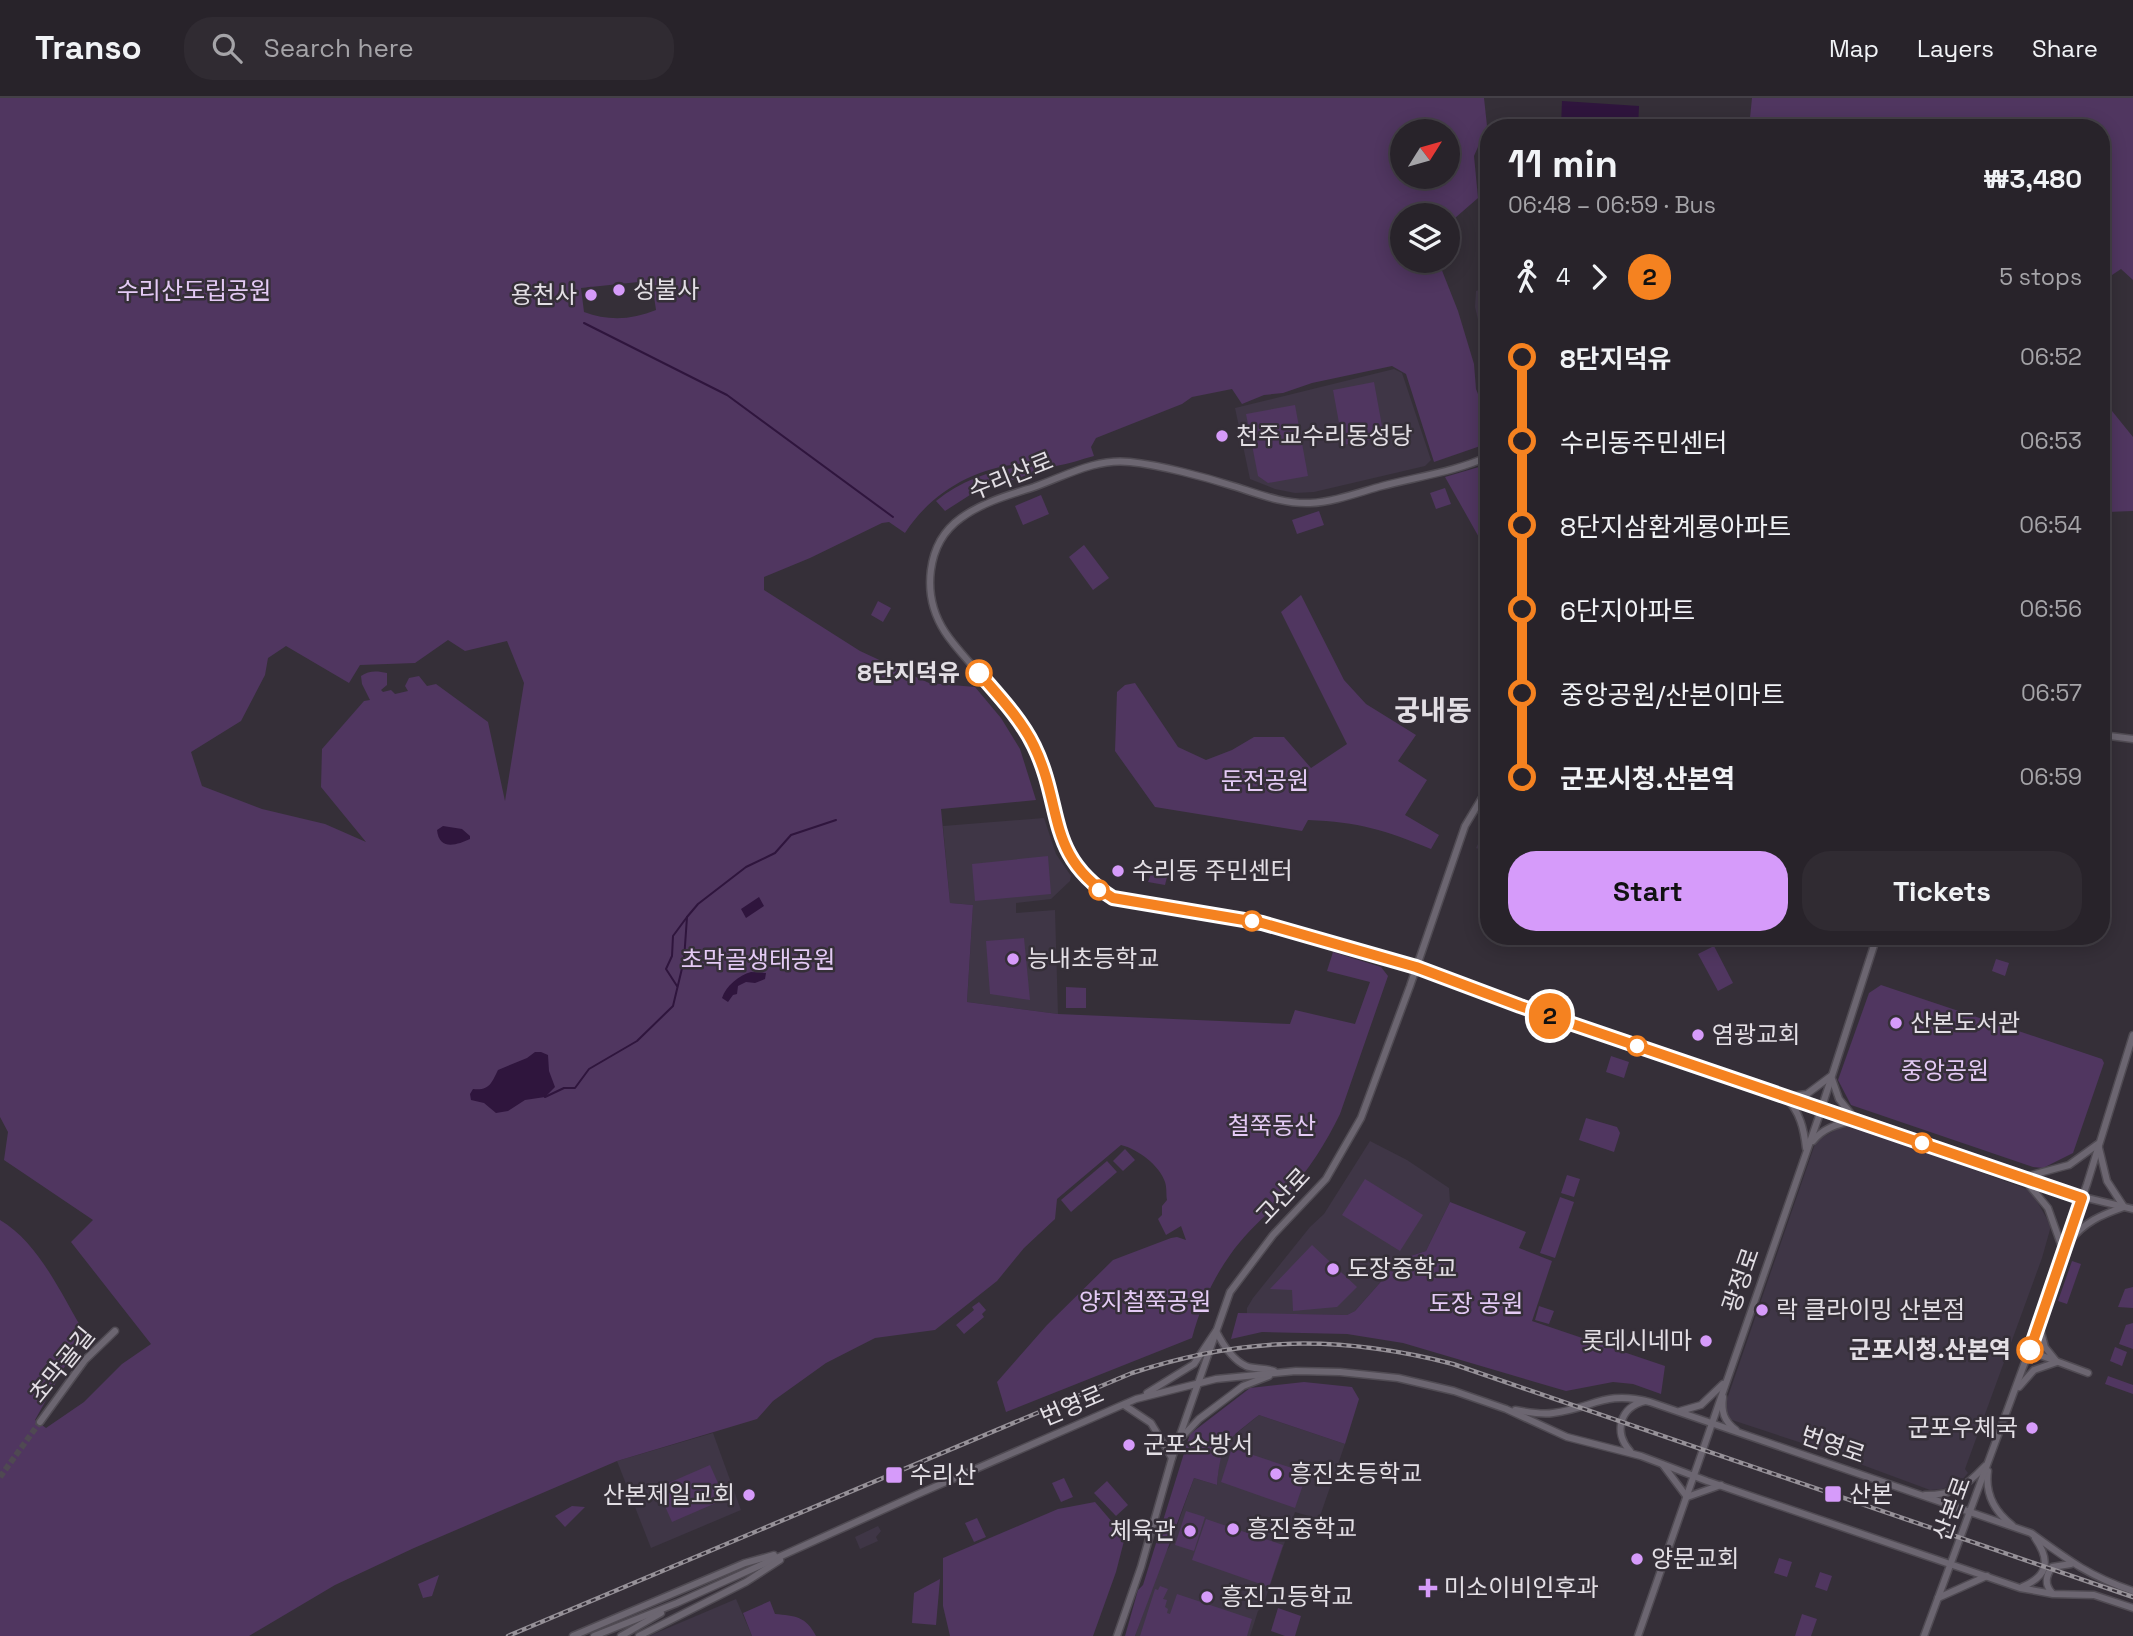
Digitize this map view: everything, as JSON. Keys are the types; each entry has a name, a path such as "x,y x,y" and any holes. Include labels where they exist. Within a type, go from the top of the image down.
{"street":[{"name":"수리산로","path":"1480,459 1312,503 1273,499 1231,485 1144,464 1110,462 1085,467 978,507 946,531 936,547 931,564 932,599 944,631 1012,712 1034,746 1063,844 1077,868 1094,886 1115,899 1262,923 1416,967 1520,1006 2022,1178 2082,1198 2133,1209"},
{"path":"2110,737 2133,738"},
{"name":"고산로","path":"1117,1636 1172,1458 1230,1292 1273,1235 1326,1179 1361,1118 1465,826 1480,801"},
{"name":"광정로","path":"1638,1636 1806,1152 1874,945"},
{"name":"산본로","path":"1924,1636 2029,1352 2082,1198 2133,1035"},
{"path":"1784,1096 1807,1094 1832,1075"},
{"path":"1832,1075 1832,1086 1839,1100 1857,1121"},
{"path":"1784,1096 1794,1106 1801,1122 1806,1152"},
{"path":"1806,1152 1815,1137 1827,1129 1857,1121"},
{"path":"2098,1143 2107,1181 2124,1207 2078,1229 2063,1250 2048,1208 2022,1178 2069,1166 2098,1143"},
{"path":"2039,1322 2045,1347 2057,1362"},
{"name":"초막골길","path":"40,1423 85,1360 115,1331"},
{"path":"1136,1399 1194,1364 1216,1331 1237,1360 1248,1368 1261,1367 1278,1373"},
{"path":"2029,1352 2088,1373"},
{"path":"2015,1391 2034,1370 2057,1362"},
{"name":"번영로","path":"594,1636 677,1603 1136,1399 1198,1382 1278,1373 1340,1372 1398,1377 1454,1391 1506,1409 1567,1437 1632,1453 2020,1588 2053,1594 2094,1595 2133,1608"},
{"path":"1179,1439 1199,1419 1243,1386 1278,1373"},
{"path":"1678,1411 1701,1405 1725,1383"},
{"path":"1725,1383 1723,1415 1729,1425 1744,1435"},
{"name":"번영로","path":"1506,1409 1553,1413 1602,1399 1632,1397 1647,1401 2031,1533 2098,1579 2133,1591"},
{"path":"1632,1453 1620,1436 1622,1419 1629,1408 1647,1401"},
{"path":"1124,1405 1151,1423 1172,1458"},
{"path":"1919,1494 1941,1495 1955,1492 1968,1484 1989,1462"},
{"path":"1989,1462 1986,1487 1989,1496 2001,1514 2016,1528"},
{"path":"1662,1464 1686,1497 1721,1485"},
{"path":"2020,1588 2038,1578 2044,1569 2045,1559 2031,1533"},
{"path":"573,1636 745,1563 792,1550"},
{"path":"639,1636 746,1582 792,1550"},
{"path":"2053,1594 2046,1582 2047,1574 2052,1567 2073,1564"},
{"path":"1938,1598 1987,1576"},
{"name":"번영로","path":"621,1636 677,1603"}],"shaded area":[{"path":"1562,101 1639,106 1638,119 1561,119"},
{"path":"1480,290 1480,328 1475,307 1476,291"},
{"path":"1394,369 1402,373 1431,460 1425,466 1314,492 1295,493 1275,489 1250,479 1235,408"},
{"path":"1044,818 1056,854 1071,876 1070,881 1051,899 1016,903 1016,913 1055,910 1058,1014 967,1002 973,905 950,903 943,826"},
{"path":"443,826 462,829 470,839 445,844 438,837 437,830"},
{"path":"759,897 764,906 746,918 741,909"},
{"path":"751,972 766,973 765,979 738,986 737,994 728,1002 722,998 734,982"},
{"path":"535,1052 548,1055 549,1071 555,1087 545,1097 525,1100 508,1111 496,1113 484,1103 471,1100 473,1089 487,1087 498,1070"},
{"path":"1846,1124 2027,1189 2033,1194 2051,1226 2042,1258 1965,1469 1968,1473 1961,1481 1942,1489 1930,1490 1729,1419 1725,1405 1816,1141"},
{"path":"1370,1141 1407,1160 1449,1188 1450,1202 1426,1251 1401,1259 1355,1311 1347,1315 1247,1314 1247,1308 1253,1298 1310,1227 1324,1214"},
{"path":"1259,1415 1345,1444 1319,1519 1295,1512 1250,1636 1135,1636 1194,1478 1217,1485 1219,1462 1227,1441"},
{"path":"713,1433 741,1510 651,1548 617,1461"},
{"path":"878,1526 881,1531 876,1537 878,1541 860,1549 855,1537"},
{"path":"736,1599 752,1636 649,1636"}],"green space":[{"path":"0,98 1484,98 1486,119 1480,119 1480,142 1474,156 1478,198 1460,214 1460,203 1390,203 1390,273 1443,273 1458,311 1474,364 1476,389 1480,399 1480,446 1434,462 1406,374 1392,366 1312,383 1283,393 1264,395 1242,404 1232,389 1192,397 1182,404 1096,438 1091,447 1094,456 1056,466 1023,464 984,471 940,495 915,519 905,533 889,522 882,523 764,577 764,590 860,651 929,683 975,687 1001,718 1020,749 1036,800 941,809 950,903 973,905 967,1002 1058,1014 1290,1024 1295,1010 1355,1024 1370,982 1327,971 1333,952 1381,967 1388,976 1335,1125 1302,1176 1236,1247 1207,1295 1192,1338 1006,1412 997,1382 1047,1325 1113,1260 1171,1238 1186,1240 1181,1226 1166,1235 1158,1219 1167,1200 1165,1182 1158,1170 1141,1154 1121,1145 1057,1199 1055,1219 1024,1248 997,1281 935,1330 875,1338 826,1363 773,1401 757,1419 617,1461 335,1585 249,1636 0,1636 0,1220 14,1230 38,1256 84,1332 35,1420 46,1428 84,1402 122,1364 151,1344 71,1242 93,1220 4,1160 8,1132 0,1117","holes":["648,281 652,283 656,310 620,318 584,312 581,288","448,640 465,651 507,641 524,683 505,801 488,722 436,684 427,686 419,676 409,678 405,686 408,691 395,694 391,690 383,692 381,690 387,685 387,673 377,671 361,676 370,700 364,701 322,749 321,787 366,842 325,824 262,809 202,786 191,752 241,721 265,675 268,658 286,646 349,683 360,665 415,663"]},
{"path":"1752,98 2133,98 2133,280 2121,269 2110,276 2110,119 1750,119"},
{"path":"1374,382 1384,437 1343,445 1333,390"},
{"path":"1295,405 1308,476 1268,483 1258,476 1246,414"},
{"path":"2110,409 2133,437 2133,511 2110,512"},
{"path":"1029,466 1045,469 973,493 945,511 936,501 980,476"},
{"path":"1480,467 1480,539 1445,477"},
{"path":"1445,488 1451,504 1436,509 1430,493"},
{"path":"1041,495 1049,514 1023,525 1015,506"},
{"path":"1319,511 1324,525 1297,534 1292,520"},
{"path":"1084,545 1109,578 1093,590 1069,557"},
{"name":"둔전공원","path":"1301,595 1344,680 1366,704 1416,735 1398,761 1427,780 1405,815 1439,835 1431,849 1357,825 1308,820 1302,831 1155,807 1115,751 1117,692 1125,685 1135,683 1178,747 1206,760 1232,750 1254,737 1284,737 1311,768 1347,744 1281,612"},
{"path":"878,601 891,608 883,622 871,615"},
{"path":"1048,856 1051,894 975,901 972,864"},
{"path":"1155,863 1164,864 1169,869 1165,885 1148,882"},
{"path":"1024,938 1030,1000 990,994 986,941"},
{"path":"1714,946 1733,983 1718,991 1698,954"},
{"path":"1996,959 2009,963 2005,976 1992,971"},
{"name":"중앙공원","path":"1881,985 2102,1059 2104,1063 2073,1153 2043,1168 2033,1167 1851,1105 1838,1080 1869,993"},
{"path":"1066,987 1086,988 1086,1008 1066,1008"},
{"path":"1611,1056 1629,1062 1624,1078 1606,1072"},
{"path":"1586,1118 1617,1127 1620,1133 1614,1152 1579,1140"},
{"path":"1125,1149 1135,1160 1123,1171 1113,1161"},
{"path":"1107,1161 1117,1172 1071,1212 1061,1200"},
{"path":"1567,1175 1580,1179 1574,1197 1561,1193"},
{"path":"1365,1179 1423,1215 1400,1251 1342,1215"},
{"path":"1560,1197 1574,1202 1555,1258 1540,1253"},
{"name":"도장 공원","path":"1450,1202 1526,1232 1519,1248 1552,1261 1532,1321 1665,1366 1661,1394 1633,1384 1613,1382 1566,1391 1403,1343 1347,1334 1262,1332 1231,1339 1238,1313 1347,1315 1355,1311 1401,1259 1426,1251"},
{"path":"1312,1245 1357,1287 1337,1307 1293,1311 1292,1290 1270,1289"},
{"path":"2072,1261 2081,1264 2067,1304 2058,1301"},
{"path":"2133,1287 2133,1308 2118,1307 2125,1289"},
{"path":"979,1302 986,1310 982,1314 984,1317 964,1334 956,1325 974,1310 972,1307"},
{"path":"1539,1306 1554,1311 1549,1324 1535,1320"},
{"path":"2133,1323 2133,1349 2119,1344 2126,1325"},
{"path":"2115,1347 2127,1352 2122,1366 2110,1361"},
{"path":"2108,1376 2133,1385 2133,1394 2105,1384"},
{"path":"1304,1382 1352,1387 1359,1399 1345,1444 1259,1415 1232,1437 1223,1451 1217,1485 1194,1478 1135,1636 1125,1636 1190,1434 1250,1388"},
{"path":"1232,1448 1307,1473 1295,1508 1221,1482"},
{"path":"710,1465 725,1499 672,1522 657,1488"},
{"path":"1064,1478 1073,1497 1061,1502 1052,1483"},
{"path":"1107,1481 1128,1505 1116,1516 1094,1493"},
{"path":"1095,1502 1125,1537 1116,1572 1093,1636 950,1636 943,1606 943,1558 1058,1509"},
{"path":"572,1506 585,1507 565,1527 555,1516"},
{"name":"체육관","path":"1186,1511 1205,1517 1194,1551 1175,1545"},
{"path":"977,1518 986,1537 974,1542 965,1523"},
{"path":"1206,1519 1283,1545 1269,1587 1192,1560"},
{"path":"1779,1558 1792,1562 1787,1577 1774,1573"},
{"path":"1820,1572 1832,1576 1827,1591 1815,1587"},
{"path":"439,1575 432,1596 423,1598 418,1584"},
{"path":"940,1579 936,1625 912,1623 914,1593"},
{"path":"1160,1586 1168,1589 1163,1599 1167,1600 1167,1613 1170,1614 1177,1594 1252,1619 1247,1636 1140,1636 1155,1589 1158,1590"},
{"path":"770,1601 775,1614 799,1618 808,1624 816,1636 752,1636 743,1613"},
{"path":"1278,1608 1301,1616 1295,1636 1271,1631"},
{"path":"1802,1614 1817,1619 1811,1636 1795,1636"}],"waterway":[{"path":"584,323 727,395 893,517"},
{"path":"545,1097 564,1088 575,1088 589,1069 637,1041 673,1006 684,960 687,917 698,904 746,867 775,853 791,835 836,820"},
{"path":"677,986 666,969 672,956 673,936 687,917"}],"tunnel":[{"path":"0,1477 40,1422"}],"railway":[{"path":"508,1636 1132,1373 1214,1352 1292,1344 1371,1348 1453,1364 2133,1597"}],"bus line":[{"name":"2","path":"979,673 1012,712 1034,746 1068,855 1094,886 1113,898 1262,923 1416,967 1520,1006 2082,1198 2030,1350"}],"place":[{"name":"성불사","path":"619,290"},
{"name":"용천사","path":"591,295"},
{"name":"천주교수리동성당","path":"1222,436"},
{"name":"8단지덕유","path":"979,673"},
{"name":"수리동 주민센터","path":"1118,871"},
{"name":"능내초등학교","path":"1013,959"},
{"name":"산본도서관","path":"1896,1023"},
{"name":"염광교회","path":"1698,1035"},
{"name":"도장중학교","path":"1333,1269"},
{"name":"락 클라이밍 산본점","path":"1762,1310"},
{"name":"롯데시네마","path":"1706,1341"},
{"name":"군포시청.산본역","path":"2030,1350"},
{"name":"군포우체국","path":"2032,1428"},
{"name":"군포소방서","path":"1129,1445"},
{"name":"흥진초등학교","path":"1276,1474"},
{"name":"수리산","path":"894,1475"},
{"name":"산본","path":"1833,1494"},
{"name":"산본제일교회","path":"749,1495"},
{"name":"흥진중학교","path":"1233,1529"},
{"name":"체육관","path":"1190,1531"},
{"name":"양문교회","path":"1637,1559"},
{"name":"미소이비인후과","path":"1428,1588"},
{"name":"흥진고등학교","path":"1207,1597"}],"district":[{"name":"궁내동","path":"1433,710"}],"park label":[{"name":"수리산도립공원","path":"194,291"},
{"name":"초막골생태공원","path":"758,960"},
{"name":"철쭉동산","path":"1272,1126"},
{"name":"양지철쭉공원","path":"1145,1302"}]}
